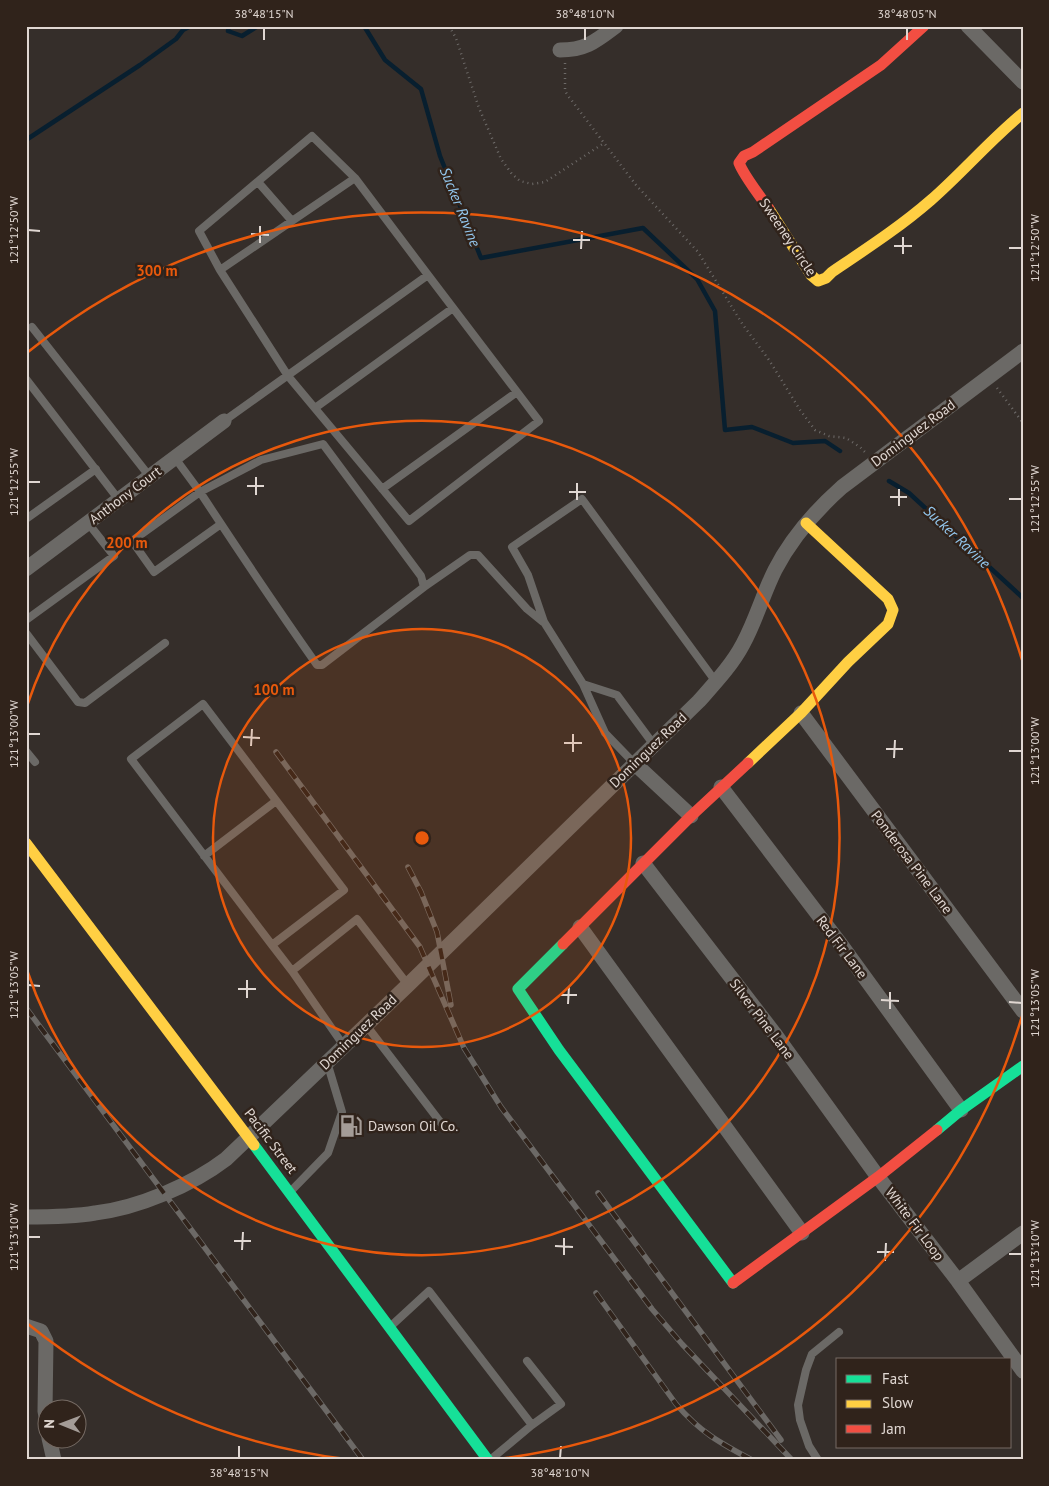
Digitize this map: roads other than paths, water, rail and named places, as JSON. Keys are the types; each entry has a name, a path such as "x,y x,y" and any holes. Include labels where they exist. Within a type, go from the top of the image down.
{"street":[{"path":"563,50 586,47 616,26"},
{"name":"Sweeney Circle","path":"924,26 881,64 753,152 744,156 739,163 742,171 748,177 811,275 818,281 826,278 909,219 933,198 997,134 1023,113"},
{"path":"968,26 1023,82"},
{"name":"Dominguez Road","path":"26,1217 97,1213 151,1198 190,1181 218,1164 249,1137 408,985 716,682 743,644 775,570 806,523 822,505 842,487 1023,351"},
{"name":"Anthony Court","path":"26,569 224,421"},
{"path":"806,523 888,599 893,610 888,624 848,662 801,713 690,816 518,989 559,1050 733,1283 878,1177"},
{"name":"Ponderosa Pine Lane","path":"801,713 1023,1011"},
{"path":"634,763 690,816"},
{"name":"Red Fir Lane","path":"721,787 839,942 961,1110"},
{"name":"Pacific Street","path":"26,843 249,1137 489,1460"},
{"name":"Silver Pine Lane","path":"643,863 774,1033 878,1177"},
{"path":"580,927 802,1232"},
{"name":"White Fir Loop","path":"1023,1066 961,1110 878,1177 958,1281 1023,1371"},
{"path":"958,1281 1023,1233"},
{"path":"26,1326 41,1331 46,1341 45,1398"}],"lane":[{"path":"312,136 355,178 539,422 409,521 288,376 220,270 199,231 312,136"},
{"path":"220,270 355,178"},
{"path":"258,182 292,221"},
{"path":"224,421 428,275"},
{"path":"315,408 453,308"},
{"path":"32,327 150,477"},
{"path":"26,379 119,500"},
{"path":"382,489 517,392"},
{"path":"221,524 154,572 132,541 200,492 261,460 323,444 421,576 424,587"},
{"path":"175,458 317,666 322,665 424,587 470,555 478,555 527,609 544,622"},
{"path":"26,519 96,469"},
{"path":"634,763 605,733 583,684 544,622 530,581 512,548 582,499 716,682"},
{"path":"26,620 114,556 88,523"},
{"path":"26,633 78,702 85,703 165,643"},
{"path":"583,684 617,695 654,744"},
{"path":"272,945 344,890 202,704 131,759 204,856 272,945 292,971 344,1046"},
{"path":"26,751 35,762"},
{"path":"204,856 276,801"},
{"path":"292,971 357,919 408,985"},
{"path":"366,1025 441,1123"},
{"path":"290,1192 328,1153 342,1112 327,1062"},
{"path":"390,1327 429,1291 532,1425"},
{"path":"818,1460 809,1446 800,1420 798,1405 806,1370 812,1354 838,1332"},
{"path":"489,1460 561,1404 527,1361"}],"waterway":[{"name":"Sucker Ravine","path":"26,140 140,65 176,39 183,30 191,26"},
{"name":"Sucker Ravine","path":"229,26 228,31 242,36 258,26"},
{"name":"Sucker Ravine","path":"364,26 385,60 421,89 440,156 481,258 643,228 697,279 715,311 725,430 752,427 793,443 825,441 840,451"},
{"name":"Sucker Ravine","path":"889,481 909,493 1023,598"}],"railway":[{"path":"276,752 420,947 464,1048 501,1107 652,1309 682,1344 792,1460"},
{"path":"408,867 421,892 437,932 451,1005"},
{"path":"26,1008 363,1460"},
{"path":"598,1193 781,1440"},
{"path":"596,1293 685,1414 711,1436 752,1460"}],"place":[{"name":"Dawson Oil Co.","path":"351,1126"}]}
